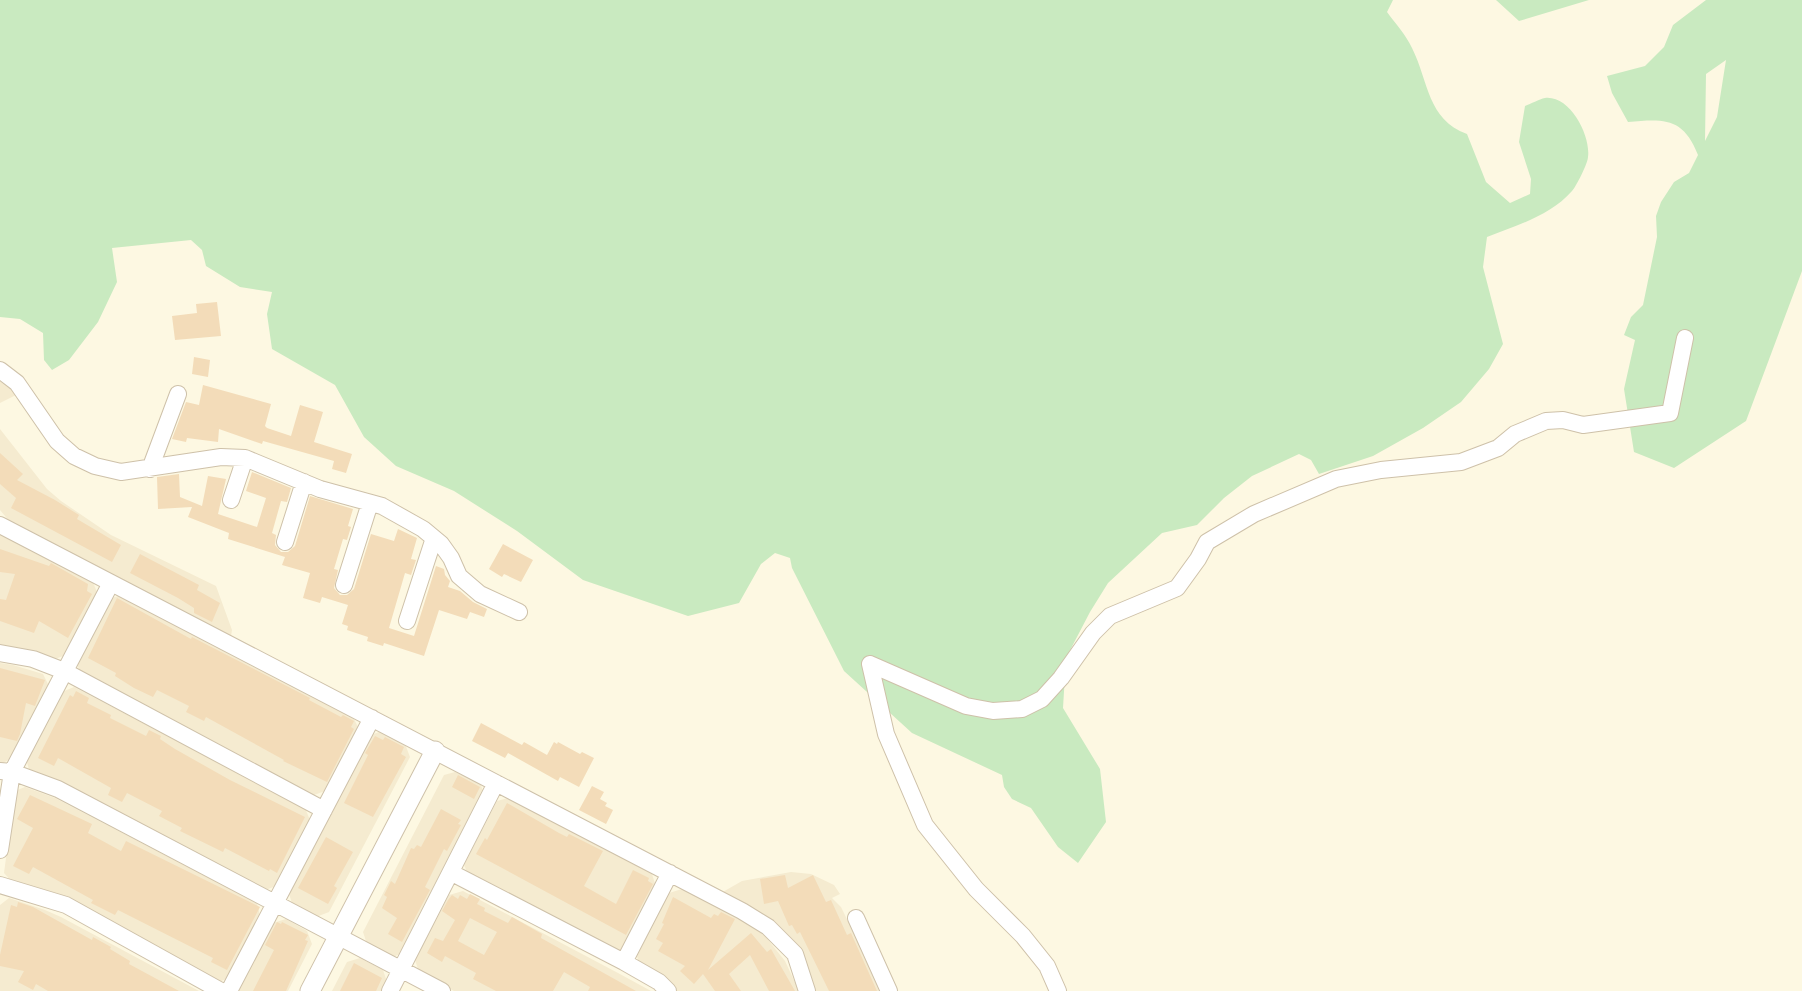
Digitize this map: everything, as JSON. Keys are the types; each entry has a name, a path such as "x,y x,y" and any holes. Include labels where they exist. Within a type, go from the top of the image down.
{"street":[{"path":"1058,991 1047,966 1023,936 976,889 925,825 886,734 870,664 966,706 993,711 1022,709 1042,699 1061,678 1093,633 1110,616 1177,588 1198,559 1206,542 1254,514 1336,479 1381,470 1461,462 1498,448 1515,434 1546,421 1563,420 1583,425 1670,413 1685,338"},
{"path":"0,370 17,383 57,441 74,456 95,466 121,472 221,457 245,458 320,489 382,506 433,538 452,558 459,576 480,594 519,612"},
{"path":"150,469 178,394"},
{"path":"231,500 245,458"},
{"path":"285,542 304,482"},
{"path":"344,585 370,503"},
{"path":"0,525 742,911 768,927 795,954 807,991"},
{"path":"407,621 433,538"},
{"path":"0,850 6,772 111,583"},
{"path":"0,653 33,659 64,671 324,810"},
{"path":"229,991 372,718"},
{"path":"310,991 435,751"},
{"path":"6,772 58,789 442,991"},
{"path":"390,991 496,783"},
{"path":"452,873 624,962 659,982 668,991"},
{"path":"624,962 670,873"},
{"path":"0,885 65,905 220,991"},
{"path":"856,918 889,991"}],"shaded area":[{"path":"0,377 16,395 0,403"},
{"path":"0,429 47,489 61,501 111,535 216,586 232,630 231,636 10,522 0,510"},
{"path":"0,533 92,580 97,592 63,656 50,661 0,649"},
{"path":"121,595 353,717 359,729 325,791 314,795 81,676 77,663 109,599"},
{"path":"0,663 43,674 49,686 10,759 0,765"},
{"path":"74,687 305,808 310,820 276,886 263,891 30,773 26,759 62,692"},
{"path":"382,731 405,744 410,757 329,912 316,917 293,906 289,894 371,735"},
{"path":"455,772 480,783 485,796 402,953 391,958 367,944 363,932 444,775"},
{"path":"25,787 55,798 257,903 260,916 228,978 217,983 14,884 4,873 15,791"},
{"path":"508,798 652,874 656,887 623,950 611,953 470,879 464,865 497,801"},
{"path":"791,872 811,874 834,885 840,894 832,898 841,907 882,991 814,991 805,965 721,893 742,881"},
{"path":"682,889 765,936 785,961 799,991 675,991 640,968 637,956 669,893"},
{"path":"463,891 651,991 454,991 419,972 415,960 449,895"},
{"path":"9,898 61,917 199,991 0,991 0,905"},
{"path":"286,919 307,931 312,944 288,991 238,991 273,923"},
{"path":"360,958 383,970 387,982 382,991 332,991 347,962"}],"green space":[{"path":"0,0 1393,0 1387,12 1412,48 1437,109 1444,119 1467,134 1486,182 1510,203 1530,194 1531,179 1519,142 1525,106 1545,98 1563,103 1582,128 1588,157 1576,185 1563,200 1532,219 1487,237 1483,267 1503,344 1489,369 1461,402 1423,428 1373,456 1319,474 1311,460 1299,454 1252,476 1224,498 1197,525 1162,533 1108,583 1066,658 1063,708 1100,769 1106,822 1078,863 1058,847 1031,808 1012,799 1004,787 1002,775 912,733 844,671 792,568 790,558 775,553 761,564 739,603 688,616 583,580 517,531 454,491 396,466 364,437 335,385 272,349 267,314 272,292 240,287 206,266 202,250 191,240 112,248 117,282 98,322 69,360 52,370 44,360 43,333 20,319 0,317"},
{"path":"1496,0 1589,0 1519,21"},
{"path":"1706,0 1802,0 1802,271 1746,421 1674,468 1634,452 1624,389 1635,340 1624,335 1631,317 1643,305 1657,237 1656,216 1661,202 1674,182 1689,173 1698,155 1686,133 1671,123 1628,122 1612,93 1607,76 1645,66 1664,47 1673,25","holes":["1726,60 1717,117 1705,141 1706,74"]}],"building":[{"path":"217,302 221,336 175,340 172,316 197,313 196,304"},
{"path":"194,357 210,360 208,377 192,374"},
{"path":"203,385 271,404 265,426 291,436 300,405 323,412 314,442 352,454 346,473 332,469 334,461 263,441 262,444 219,429 218,442 172,439 186,402 199,405"},
{"path":"0,453 23,474 17,480 79,515 77,519 121,545 112,562 11,508 16,498 0,484"},
{"path":"252,472 291,488 287,502 281,501 272,533 276,535 275,545 281,552 288,552 295,546 310,496 353,509 347,540 343,539 334,569 338,570 334,588 340,595 347,595 354,589 371,534 394,541 398,529 417,538 411,559 416,560 411,575 405,573 389,628 414,636 436,566 444,569 450,581 448,587 460,591 487,609 484,617 470,612 467,619 439,610 424,656 384,643 383,646 367,641 368,637 347,630 348,626 342,624 348,605 322,597 320,603 303,598 310,573 282,565 285,557 228,539 229,533 188,517 192,507 158,509 157,477 179,474 180,497 202,506 208,476 226,479 218,514 257,527 266,498 246,491"},
{"path":"503,544 533,560 521,582 504,574 502,577 489,569"},
{"path":"0,549 49,566 51,563 88,584 87,591 92,594 68,638 39,621 34,633 0,621 0,599 6,600 15,574 0,572"},
{"path":"140,554 199,585 197,590 220,603 212,622 194,613 194,608 178,598 130,573"},
{"path":"117,598 191,639 192,637 310,698 309,700 341,717 343,715 354,721 351,727 354,729 327,782 283,761 206,717 204,721 186,712 189,706 157,690 153,697 134,688 115,676 116,673 88,658"},
{"path":"0,668 45,680 35,706 26,703 17,741 0,737"},
{"path":"76,691 89,698 87,703 111,715 110,718 146,736 149,730 161,736 160,739 175,749 230,780 305,817 277,873 225,848 223,852 180,831 182,828 159,816 162,811 127,793 122,802 108,795 111,788 58,758 54,766 38,758 70,695 73,697"},
{"path":"481,723 547,755 554,742 558,742 594,758 579,787 560,777 558,781 508,753 505,758 472,741"},
{"path":"375,736 383,740 385,737 404,747 401,754 406,757 373,817 344,803"},
{"path":"458,775 480,787 474,799 452,787"},
{"path":"592,786 604,792 600,799 607,803 605,806 613,810 606,824 579,810"},
{"path":"30,795 92,824 88,833 121,851 126,841 260,907 227,970 211,962 213,958 118,910 115,915 91,903 93,900 33,867 29,874 13,866 33,828 17,819"},
{"path":"507,803 567,837 569,834 603,851 584,886 616,904 633,870 649,878 648,881 653,884 626,935 476,854 485,838 487,840"},
{"path":"441,809 461,820 458,824 461,825 447,851 444,849 425,887 430,890 402,942 388,934 397,918 382,908 387,897 384,895 391,881 395,884 411,848 414,849 417,845 421,847"},
{"path":"326,837 353,852 334,886 337,888 328,904 298,888"},
{"path":"785,875 788,888 813,875 826,902 831,900 847,935 851,933 877,991 829,991 800,932 797,934 792,925 789,926 778,901 764,904 760,879"},
{"path":"470,894 480,899 477,904 485,908 484,911 508,923 512,917 542,934 541,938 636,991 588,991 590,987 564,972 553,991 496,991 473,979 476,973 445,956 442,962 427,953 435,938 443,941 455,920 442,911 448,900 452,895 458,899 460,895 467,899","holes":["470,918 497,932 484,955 458,941"]},
{"path":"673,897 711,918 721,912 735,919 708,970 751,933 767,952 771,949 795,991 769,991 750,955 729,974 741,991 715,991 703,974 694,984 680,971 685,966 658,951 663,943 656,939"},
{"path":"18,902 33,907 92,940 93,937 130,961 129,964 179,991 48,991 36,984 33,990 18,982 24,971 0,966 0,955 11,905 17,907"},
{"path":"277,922 308,935 305,940 308,941 286,991 253,991 274,950 265,945"},
{"path":"354,963 382,978 376,991 340,991"}]}
